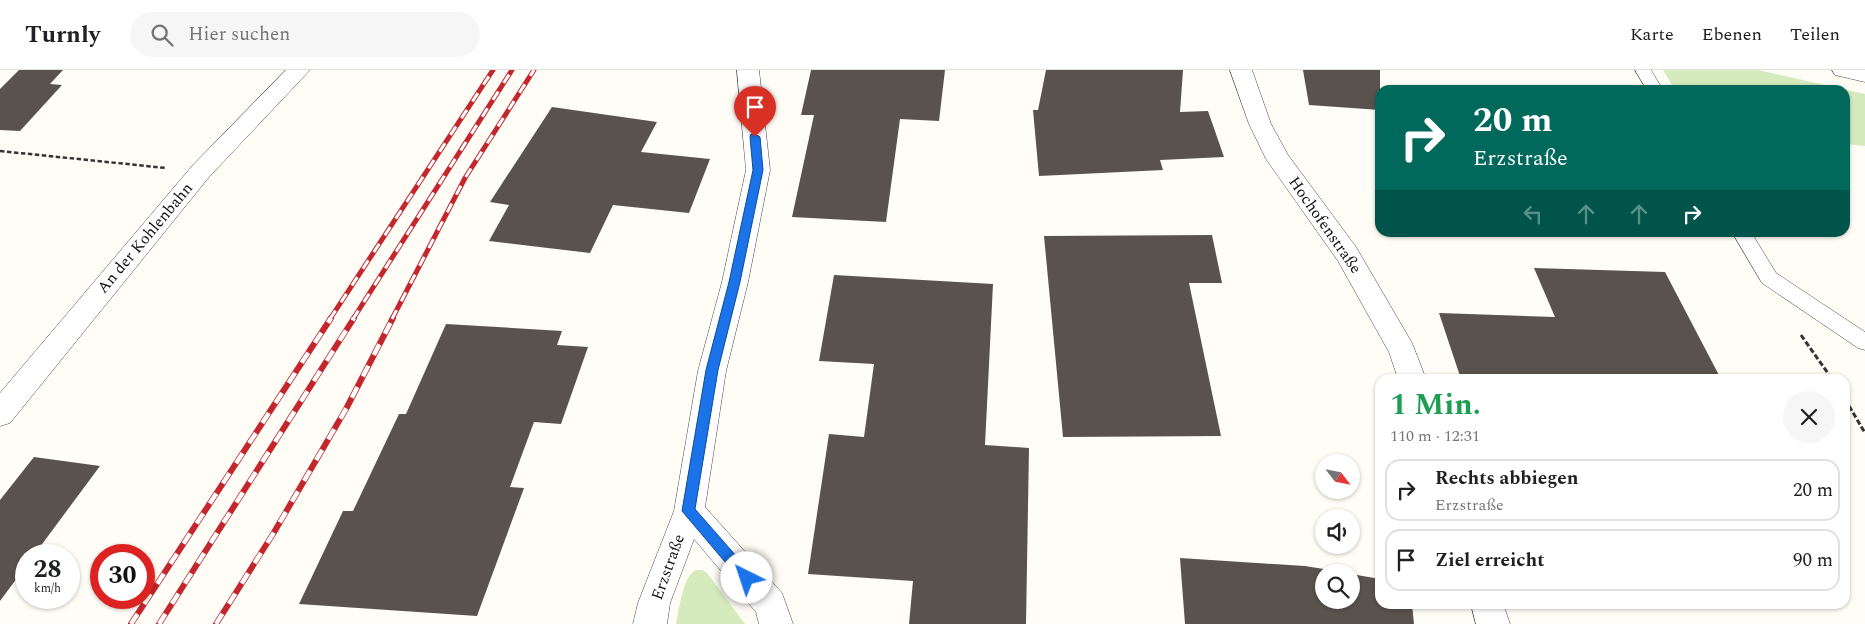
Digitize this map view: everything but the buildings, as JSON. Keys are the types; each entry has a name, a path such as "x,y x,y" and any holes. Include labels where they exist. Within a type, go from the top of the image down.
{"street":[{"name":"An der Kohlenbahn","path":"0,414 202,171 299,70"},
{"name":"Erzstraße","path":"650,624 654,603 689,511 712,370 735,282 758,170 748,70"},
{"name":"Hochofenstraße","path":"1242,70 1260,124 1278,159 1348,254 1402,351 1410,374"},
{"path":"1842,70 1865,75"},
{"name":"Erzstraße","path":"689,511 770,604 776,624"},
{"path":"1488,609 1493,624"}],"lane":[{"path":"1643,70 1653,85"},
{"path":"1745,237 1769,278 1865,342"}],"path":[{"path":"0,151 152,166"},
{"path":"1850,408 1865,433"}],"green space":[{"path":"1663,70 1758,70 1825,85 1672,85"},
{"path":"1850,91 1865,94 1865,146 1850,144"},
{"path":"696,570 702,570 707,573 745,624 676,624 685,586 692,573"}],"railway":[{"path":"330,319 493,70"},
{"path":"353,319 512,70"},
{"path":"392,319 465,178 534,70"},
{"path":"131,624 331,318"},
{"path":"159,624 354,318"},
{"path":"216,624 273,534 346,409 393,318"}],"route":[{"path":"747,578 689,511 712,370 735,282 758,170 755,137"}]}
